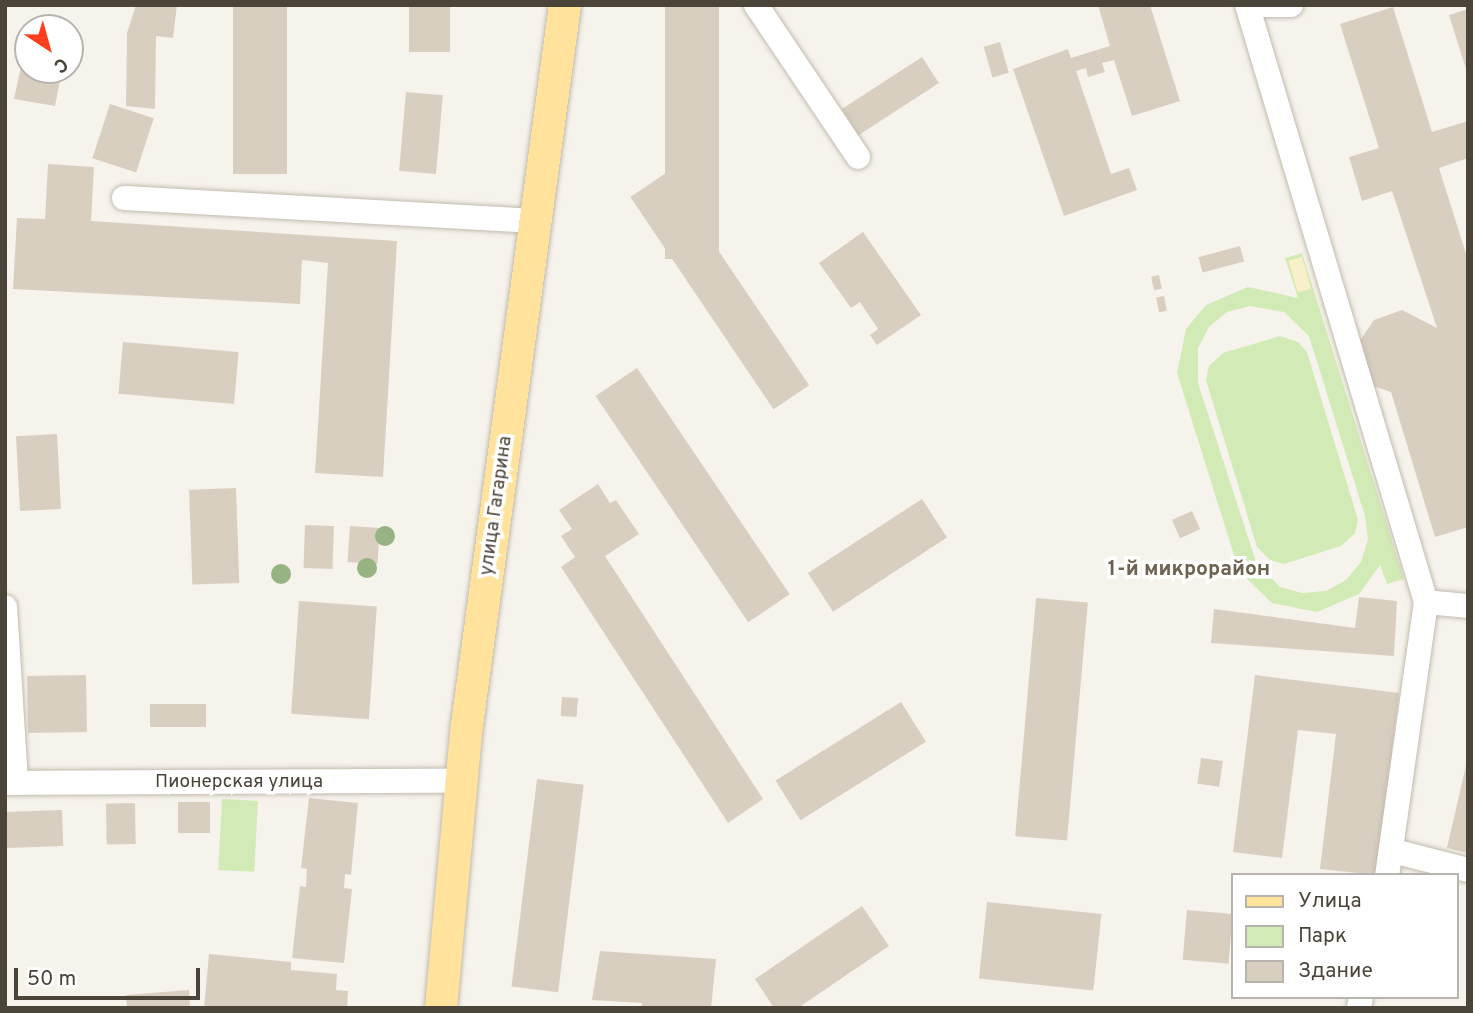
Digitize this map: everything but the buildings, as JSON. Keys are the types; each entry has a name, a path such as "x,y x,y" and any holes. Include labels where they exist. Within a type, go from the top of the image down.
{"main road":[{"name":"улица Гагарина","path":"441,1008 462,781 533,221 565,5"}],"street":[{"path":"756,5 858,157"},
{"path":"1291,5 1247,7 1426,602 1390,863 1468,870"},
{"path":"124,198 533,221"},
{"path":"1426,602 1468,606"},
{"name":"Пионерская улица","path":"5,607 11,783 462,781"}],"green space":[{"path":"1302,253 1404,579 1387,584 1380,565 1359,594 1317,612 1272,603 1239,571 1177,373 1186,329 1206,305 1248,287 1298,298 1285,258","holes":["1250,306 1284,312 1309,336 1365,516 1368,539 1361,562 1346,580 1326,591 1302,593 1280,587 1256,562 1198,383 1198,348 1209,327 1227,312"]},
{"path":"1280,336 1298,342 1307,352 1358,520 1355,533 1341,546 1284,564 1270,560 1257,547 1206,380 1209,366 1223,353"},
{"path":"222,799 258,801 254,872 218,870"}],"sand":[{"path":"1302,257 1311,289 1298,293 1289,261"}],"district":[{"name":"1-й микрорайон","path":"1189,570"}]}
